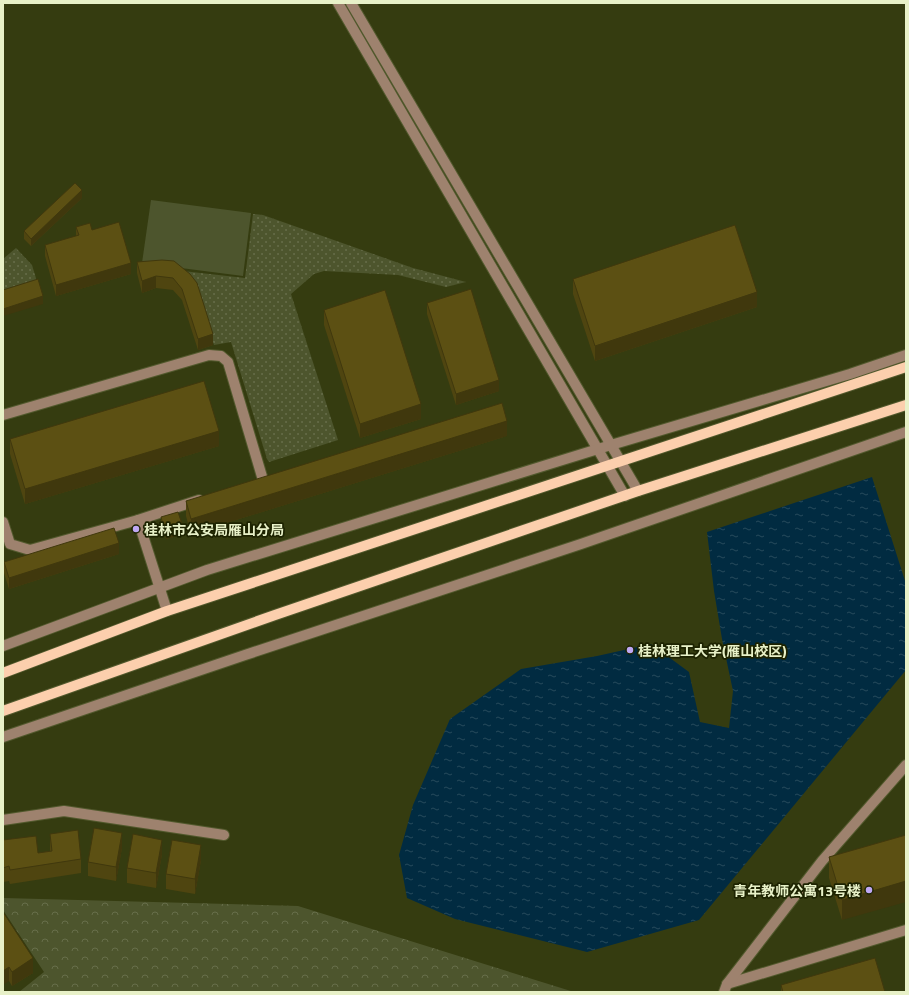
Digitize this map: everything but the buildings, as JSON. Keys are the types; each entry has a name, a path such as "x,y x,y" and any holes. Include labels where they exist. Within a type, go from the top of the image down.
{"main road":[{"path":"3,673 167,611 906,367"},
{"path":"3,711 275,615 638,491 906,405"}],"street":[{"path":"338,3 625,496"},
{"path":"351,3 638,491"},
{"path":"3,414 209,355 222,356 228,362 263,480"},
{"path":"3,646 207,570 611,445 850,374 906,355"},
{"path":"3,737 581,544 906,432"},
{"path":"3,522 10,544 30,550 138,520 212,496"},
{"path":"138,520 167,611"},
{"path":"725,988 822,861 906,765"},
{"path":"3,820 64,811 224,835"},
{"path":"725,988 906,930"}],"green space":[{"path":"151,200 251,213 243,276 142,263"},
{"path":"253,214 263,215 413,268 466,282 446,287 398,275 324,271 314,274 291,294 338,440 269,462 231,342 214,345 199,297 183,271 245,278"},
{"path":"16,248 32,265 38,285 3,294 3,259"},
{"path":"3,898 298,906 574,992 19,992 44,972 3,910"}],"water":[{"path":"872,477 906,584 906,670 699,920 587,952 455,919 407,898 399,855 413,805 450,719 521,669 597,656 651,644 689,672 700,722 729,728 733,691 714,591 707,532"}],"place":[{"name":"桂林市公安局雁山分局","path":"136,529"},
{"name":"桂林理工大学(雁山校区)","path":"630,650"},
{"name":"青年教师公寓13号楼","path":"869,890"}]}
